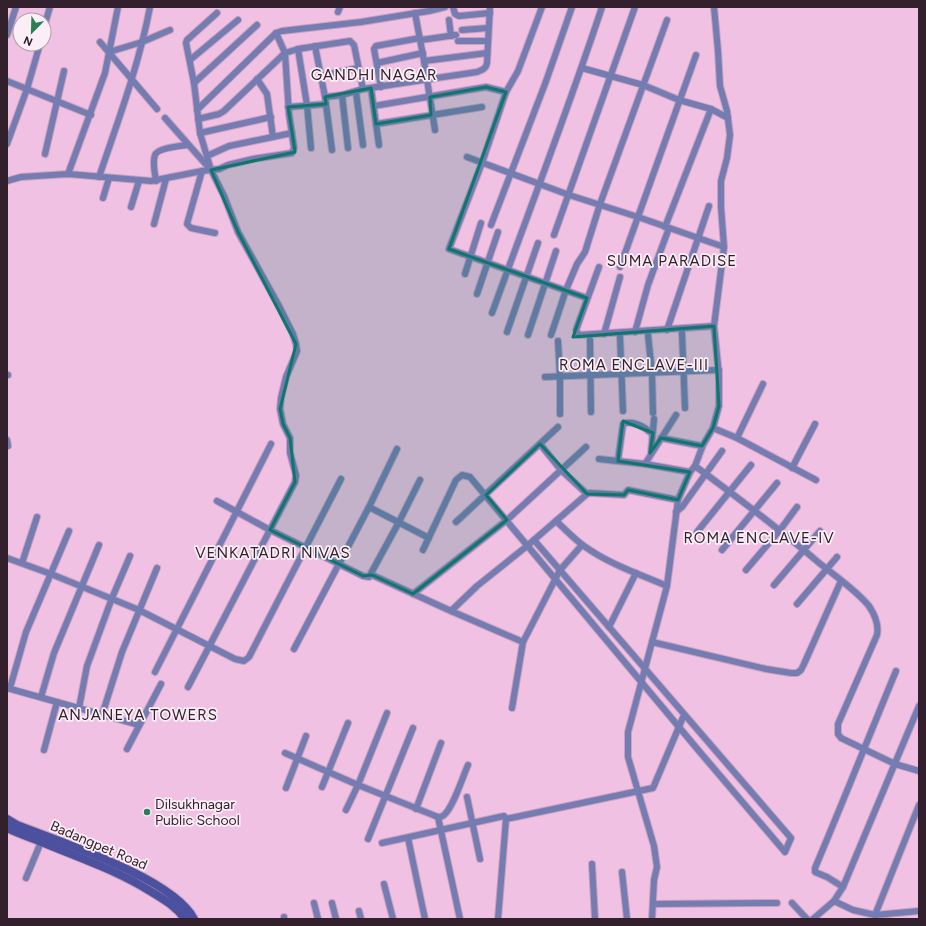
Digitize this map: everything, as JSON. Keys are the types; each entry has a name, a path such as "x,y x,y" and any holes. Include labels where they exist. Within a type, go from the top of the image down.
{"main road":[{"name":"Badangpet Road","path":"7,819 17,825 120,866 140,876 172,896 190,912 194,919"},
{"name":"Badangpet Road","path":"7,828 105,866 141,885 178,910 185,919"}],"street":[{"path":"7,35 16,7"},
{"path":"68,174 91,115 105,73 118,7"},
{"path":"99,177 121,116 142,42 150,7"},
{"path":"197,110 276,33 429,12 445,7"},
{"path":"325,97 342,95 363,89 477,72 484,69 486,66 490,10 459,16 456,14 453,7"},
{"path":"542,7 518,71 506,92 482,163 449,249 587,298"},
{"path":"491,225 572,7"},
{"path":"492,313 582,68 602,7"},
{"path":"554,235 570,195 635,7"},
{"path":"652,919 654,880 657,867 654,846 628,757 628,732 667,586 678,500 690,472 695,466 702,446 713,428 719,406 719,370 714,326 724,247 721,218 721,181 730,146 730,135 728,118 720,86 714,7"},
{"path":"416,13 434,130"},
{"path":"188,687 292,489 296,475 290,453 290,438 283,424 280,409 286,378 296,351 296,344 280,308 238,232 224,196 211,170 200,133 194,83 186,43 217,14"},
{"path":"190,60 238,20"},
{"path":"449,20 455,37"},
{"path":"551,335 576,265 585,252 600,204 667,20"},
{"path":"194,83 257,25"},
{"path":"462,30 488,28"},
{"path":"109,52 142,42 170,30"},
{"path":"7,181 21,177 68,174 139,181 156,180 219,169 228,165 253,159 292,153 294,148 288,107 285,53 276,33"},
{"path":"381,87 374,49 376,46 420,39 455,37 488,41"},
{"path":"198,119 219,114 224,111 285,53 298,49 350,41 354,45 363,89"},
{"path":"100,42 157,109"},
{"path":"315,46 325,97 332,150"},
{"path":"298,49 307,105 311,148"},
{"path":"7,144 27,89 38,52"},
{"path":"377,63 423,53"},
{"path":"424,60 487,53"},
{"path":"620,267 696,54"},
{"path":"320,76 358,68"},
{"path":"582,68 643,84 679,100 712,109 728,118"},
{"path":"45,154 64,71"},
{"path":"257,79 267,94 273,137"},
{"path":"7,81 91,115"},
{"path":"374,106 486,87 506,92"},
{"path":"371,88 379,145"},
{"path":"356,92 363,145"},
{"path":"342,95 348,148"},
{"path":"288,107 326,104"},
{"path":"376,124 482,107"},
{"path":"635,332 648,285 667,227 712,109"},
{"path":"200,133 270,117"},
{"path":"165,118 187,145 211,170"},
{"path":"207,156 230,146 292,133"},
{"path":"156,180 154,160 155,154 159,150 187,145"},
{"path":"467,158 570,195 724,247"},
{"path":"202,171 187,224 191,228 215,233"},
{"path":"103,198 109,178"},
{"path":"154,224 166,179"},
{"path":"131,207 139,181"},
{"path":"667,330 709,206"},
{"path":"465,274 481,223"},
{"path":"476,294 498,232"},
{"path":"507,332 538,243"},
{"path":"528,335 556,251"},
{"path":"599,267 576,330 576,332 580,335 584,336 714,326"},
{"path":"604,334 620,277"},
{"path":"682,333 685,372 685,408"},
{"path":"648,335 654,416 650,453"},
{"path":"620,336 623,411"},
{"path":"590,340 591,412"},
{"path":"558,341 560,414"},
{"path":"545,377 719,370"},
{"path":"737,438 763,384"},
{"path":"645,464 650,453 676,415"},
{"path":"618,461 623,424 628,422 642,426 652,434"},
{"path":"792,468 815,424"},
{"path":"456,522 558,427"},
{"path":"713,428 737,438 816,480"},
{"path":"661,438 702,446"},
{"path":"155,672 271,444"},
{"path":"540,444 561,470 587,494"},
{"path":"413,594 507,520 586,447"},
{"path":"294,649 369,507 397,449"},
{"path":"676,512 682,507 722,451"},
{"path":"599,459 645,464 690,472"},
{"path":"697,532 751,465"},
{"path":"695,466 780,530 827,568 870,607 877,621 878,628 870,652 838,724 838,734 841,738 895,764 919,771"},
{"path":"423,550 459,477 462,474 470,477 785,852 791,838 534,540"},
{"path":"7,558 112,598 238,660 244,661 246,660 306,548 341,479"},
{"path":"372,575 420,480"},
{"path":"722,550 777,483"},
{"path":"451,611 477,586 527,546 590,492 624,495 628,490 678,500"},
{"path":"217,501 270,530 363,576 369,577 372,575 523,642"},
{"path":"369,507 429,538"},
{"path":"746,570 780,530 797,507"},
{"path":"22,563 37,517"},
{"path":"556,521 582,545 598,555 667,586"},
{"path":"69,531 52,574 26,632 8,688 139,726"},
{"path":"774,585 820,531"},
{"path":"41,697 54,653 99,545"},
{"path":"512,708 523,642 560,570 582,545"},
{"path":"79,708 88,666 112,598 130,556"},
{"path":"797,604 837,557"},
{"path":"102,715 122,652 157,568"},
{"path":"609,627 636,573"},
{"path":"652,642 766,669 797,673 801,670 804,664 841,581"},
{"path":"843,887 827,876 815,872 815,868 846,797 863,749 896,671"},
{"path":"127,749 161,684"},
{"path":"44,750 57,702"},
{"path":"813,919 834,901 843,887 919,706"},
{"path":"346,810 358,785 387,713"},
{"path":"506,820 653,788 684,715"},
{"path":"322,787 348,723"},
{"path":"368,839 413,728"},
{"path":"286,788 306,736"},
{"path":"416,809 441,743"},
{"path":"285,753 358,785 438,817 447,812 453,802 468,765"},
{"path":"468,798 480,859"},
{"path":"875,915 919,806"},
{"path":"382,843 442,831 504,816 506,820 498,919"},
{"path":"438,817 460,919"},
{"path":"408,838 425,919"},
{"path":"26,878 41,842"},
{"path":"592,864 595,919"},
{"path":"622,872 627,919"},
{"path":"384,884 393,919"},
{"path":"834,901 853,910 875,915 894,916 919,911"},
{"path":"314,903 318,919"},
{"path":"652,904 777,903"},
{"path":"792,903 807,919"},
{"path":"332,904 336,919"},
{"path":"359,911 361,919"}],"highlighted area":[{"path":"486,87 506,92 449,249 587,298 573,337 714,326 719,406 713,428 702,446 661,438 650,453 653,433 623,421 618,461 690,472 678,500 628,490 624,495 587,494 540,444 486,495 507,520 413,594 372,575 363,576 270,530 295,482 290,438 283,424 280,409 296,344 238,232 211,170 295,152 288,107 326,104 325,97 371,88 376,124 431,115 430,97"}],"place":[{"name":"Dilsukhnagar Public School","path":"147,812"}],"district":[{"name":"GANDHI NAGAR","path":"374,75"},
{"name":"SUMA PARADISE","path":"672,261"},
{"name":"ROMA ENCLAVE-III","path":"634,365"},
{"name":"ROMA ENCLAVE-IV","path":"759,538"},
{"name":"VENKATADRI NIVAS","path":"273,553"},
{"name":"ANJANEYA TOWERS","path":"138,715"}]}
